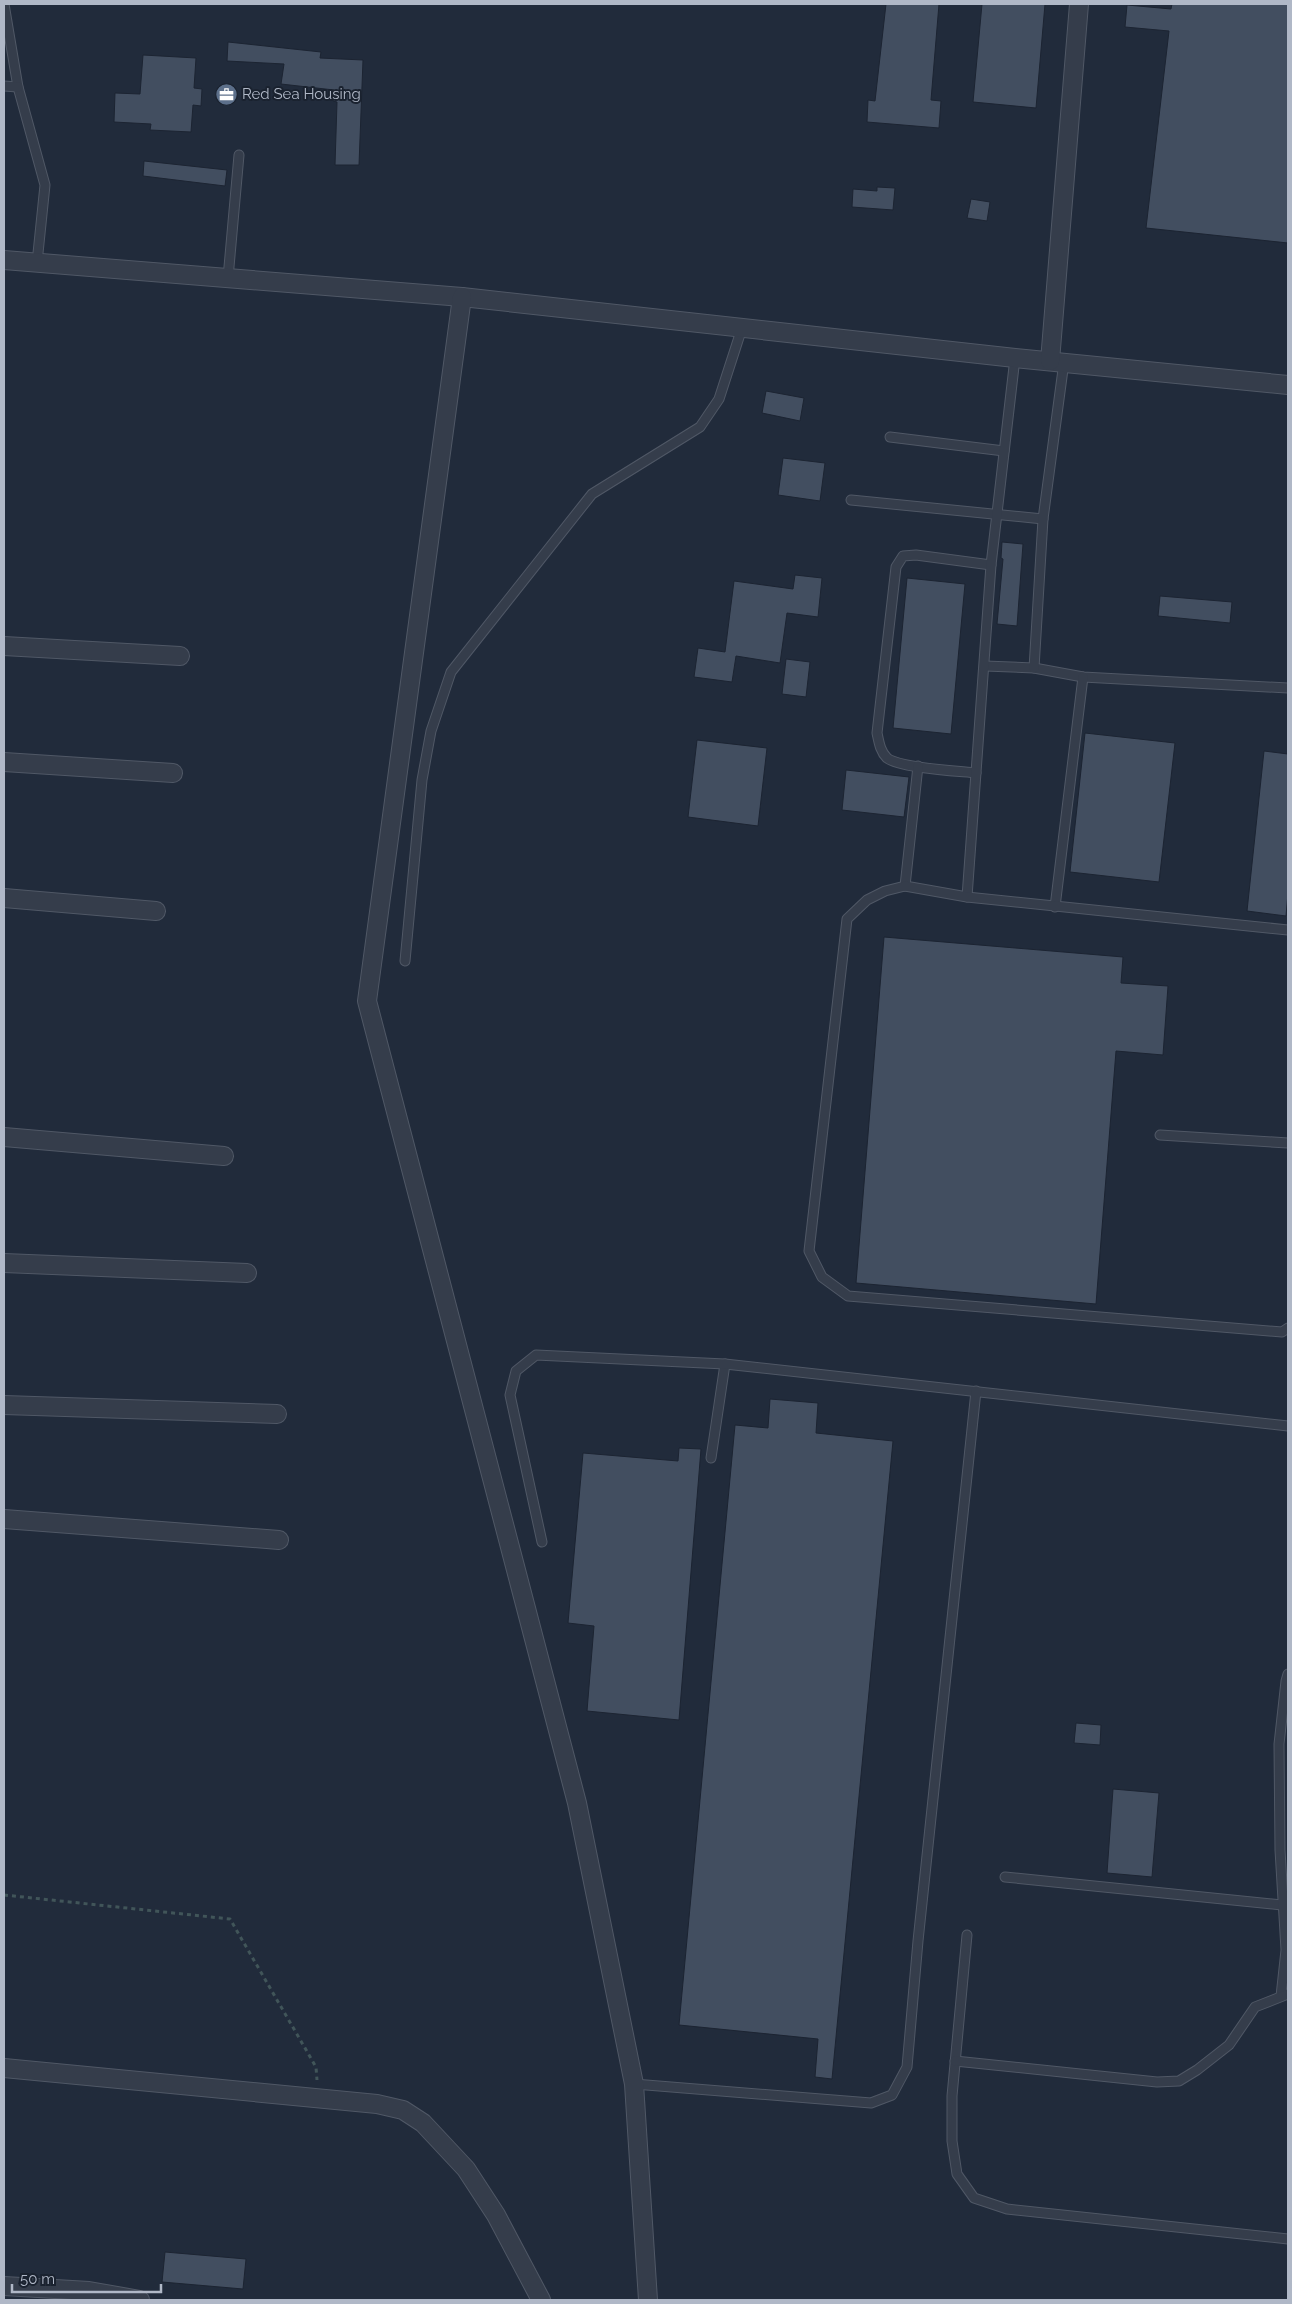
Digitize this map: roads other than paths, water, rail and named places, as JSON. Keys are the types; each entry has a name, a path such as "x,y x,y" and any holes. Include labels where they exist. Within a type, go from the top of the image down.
{"street":[{"path":"1057,361 1079,4"},
{"path":"4,260 462,297 1015,358 1288,385"},
{"path":"462,297 367,1002 577,1803 634,2084 648,2300"},
{"path":"4,646 180,656"},
{"path":"4,762 172,773"},
{"path":"4,898 156,911"},
{"path":"4,1136 224,1156"},
{"path":"4,1263 247,1273"},
{"path":"4,1405 278,1414"},
{"path":"4,1518 279,1540"},
{"path":"4,2068 378,2104 403,2110 423,2123 466,2169 496,2215 541,2300"},
{"path":"4,2286 89,2291 140,2300"}],"lane":[{"path":"4,4 18,87 44,185 37,263"},
{"path":"4,86 18,87"},
{"path":"228,278 239,155"},
{"path":"405,962 422,780 431,731 452,672 592,494 700,427 719,399 742,328"},
{"path":"967,897 991,565 1015,358"},
{"path":"1034,668 1043,519 1057,361"},
{"path":"890,437 1004,451"},
{"path":"851,500 1043,519"},
{"path":"976,773 902,764 888,758 880,748 877,733 896,566 903,556 916,555 991,565"},
{"path":"985,666 1034,668 1082,677 1288,688"},
{"path":"1055,907 1082,677"},
{"path":"905,886 918,766"},
{"path":"1288,930 967,897 905,886 886,891 867,900 847,919 809,1250 822,1277 848,1296 1282,1332 1288,1328"},
{"path":"1160,1135 1288,1143"},
{"path":"542,1542 510,1396 516,1371 536,1355 725,1364 1288,1426"},
{"path":"711,1458 725,1364"},
{"path":"634,2084 871,2103 892,2095 907,2067 919,1931 976,1391"},
{"path":"955,2061 1157,2082 1179,2081 1198,2070 1229,2045 1255,2007 1285,1995 1286,1950 1282,1905 1279,1744 1288,1674"},
{"path":"1005,1877 1282,1905"},
{"path":"966,1934 952,2096 952,2141 957,2174 974,2198 1007,2209 1288,2239"}],"place":[{"name":"Red Sea Housing","path":"226,94"}]}
